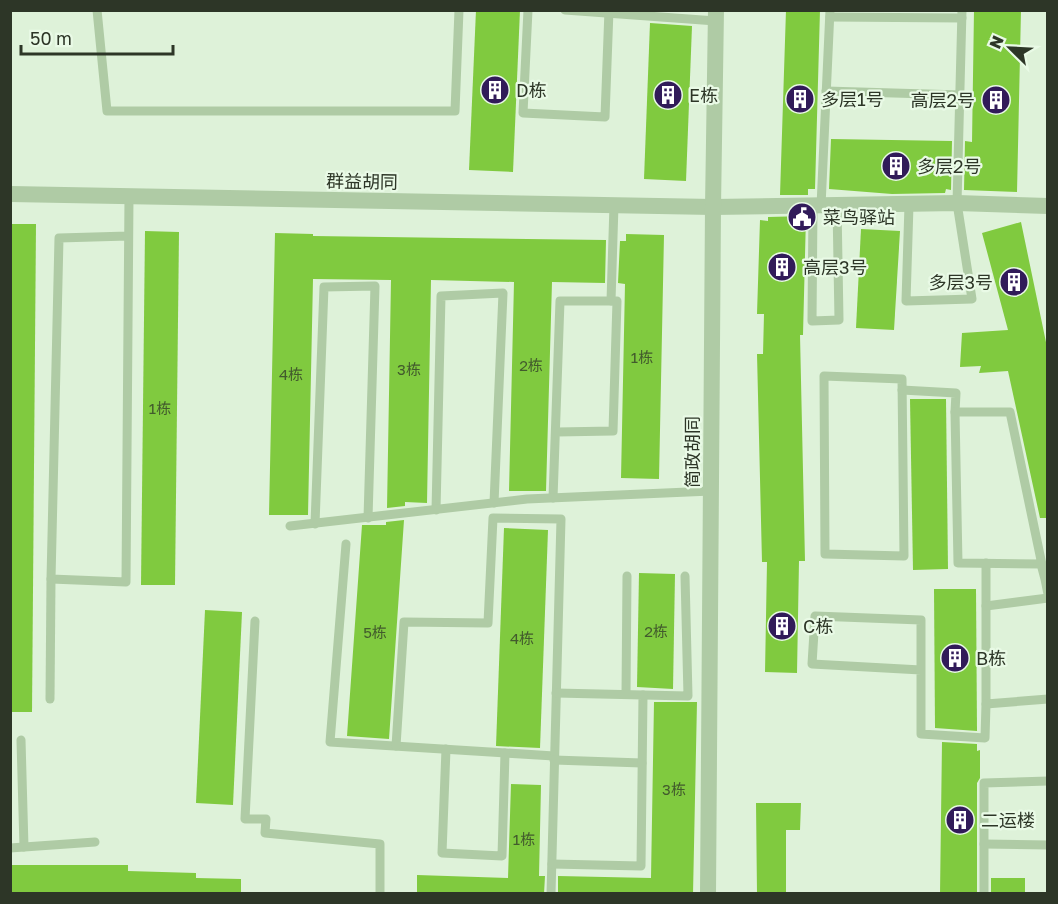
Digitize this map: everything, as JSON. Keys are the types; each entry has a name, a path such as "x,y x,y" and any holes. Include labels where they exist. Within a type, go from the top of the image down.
{"street":[{"name":"简政胡同","path":"708,894 716,16"},
{"name":"群益胡同","path":"10,194 713,207 957,203 1047,206"}],"lane":[{"path":"97,10 107,111 455,111 459,10"},
{"path":"528,10 523,113 605,117 609,12"},
{"path":"566,10 716,16"},
{"path":"824,206 839,320 812,321 824,206 830,14 962,14 957,203 972,299 906,301 909,205"},
{"path":"826,91 961,94"},
{"path":"51,579 126,582 129,196"},
{"path":"611,301 614,205"},
{"path":"50,699 59,238 129,236"},
{"path":"315,524 324,287 375,286 368,518"},
{"path":"436,510 441,296 503,293 494,503"},
{"path":"553,498 560,301 617,301 613,431 556,432"},
{"path":"824,376 902,379 903,390 904,556 825,554 824,376"},
{"path":"903,390 956,393 958,563 1041,564"},
{"path":"955,412 1010,412 1046,579 1047,596 986,606"},
{"path":"290,526 553,498 711,491"},
{"path":"396,746 404,622 488,623 493,518 561,519 551,894"},
{"path":"346,544 330,742 642,763"},
{"path":"921,670 812,664 815,616 921,620 921,670 921,734 985,738 986,563"},
{"path":"626,694 627,576"},
{"path":"556,693 688,696 685,576"},
{"path":"255,621 245,819 266,819 265,832 380,844 380,894"},
{"path":"552,864 641,866 643,695"},
{"path":"986,704 1047,699"},
{"path":"21,740 24,847"},
{"path":"446,749 442,853 502,856 505,753"},
{"path":"984,894 984,783 1047,781"},
{"path":"10,848 95,842"},
{"path":"984,844 1047,844"}],"building":[{"name":"D栋","path":"476,10 520,10 513,172 469,170"},
{"name":"多层1号","path":"786,10 820,10 815,189 808,189 808,195 780,195"},
{"name":"高层2号","path":"974,10 1021,10 1017,192 964,190 965,141 972,142"},
{"name":"E栋","path":"650,23 692,26 686,181 644,179"},
{"name":"多层2号","path":"831,139 952,141 951,190 946,189 945,193 892,194 829,189"},
{"path":"806,216 803,335 800,335 805,561 799,561 797,673 765,672 767,562 762,562 757,354 763,354 764,314 757,314 760,220 768,221 768,217"},
{"name":"多层3号","path":"1021,222 1047,347 1047,518 1040,518 1008,371 979,373 981,366 960,367 962,333 1008,330 982,233"},
{"path":"10,224 36,224 32,712 10,712"},
{"path":"861,229 900,231 894,330 856,328"},
{"path":"145,231 179,232 175,585 141,585"},
{"path":"275,233 313,234 313,236 606,240 605,283 552,282 546,491 509,491 514,282 431,280 427,503 405,502 405,506 387,508 391,280 313,279 308,515 269,515"},
{"path":"626,234 664,235 659,479 621,478 625,284 618,283 620,241 626,241"},
{"path":"910,399 946,399 948,569 913,570"},
{"path":"404,520 389,739 347,736 362,525 386,525 386,522"},
{"path":"504,528 548,530 540,748 496,746"},
{"path":"639,573 675,574 673,689 637,687"},
{"name":"B栋","path":"934,589 976,589 977,731 935,728"},
{"path":"205,610 242,612 233,805 196,803"},
{"path":"654,702 697,702 693,894 558,894 558,876 651,878"},
{"name":"二运楼","path":"942,742 977,744 977,751 980,750 980,778 977,783 977,894 940,894"},
{"path":"511,784 541,785 539,876 545,876 544,894 417,894 417,875 508,878"},
{"path":"756,803 801,803 800,830 786,830 786,894 757,894"},
{"path":"10,865 128,865 128,871 196,873 196,878 241,879 241,894 10,894"},
{"path":"991,878 1025,878 1025,894 991,894"}],"place":[{"name":"D栋","path":"495,90"},
{"name":"E栋","path":"668,95"},
{"name":"多层1号","path":"800,99"},
{"name":"高层2号","path":"996,100"},
{"name":"多层2号","path":"896,166"},
{"name":"菜鸟驿站","path":"802,217"},
{"name":"高层3号","path":"782,267"},
{"name":"多层3号","path":"1014,282"},
{"name":"C栋","path":"782,626"},
{"name":"B栋","path":"955,658"},
{"name":"二运楼","path":"960,820"}]}
